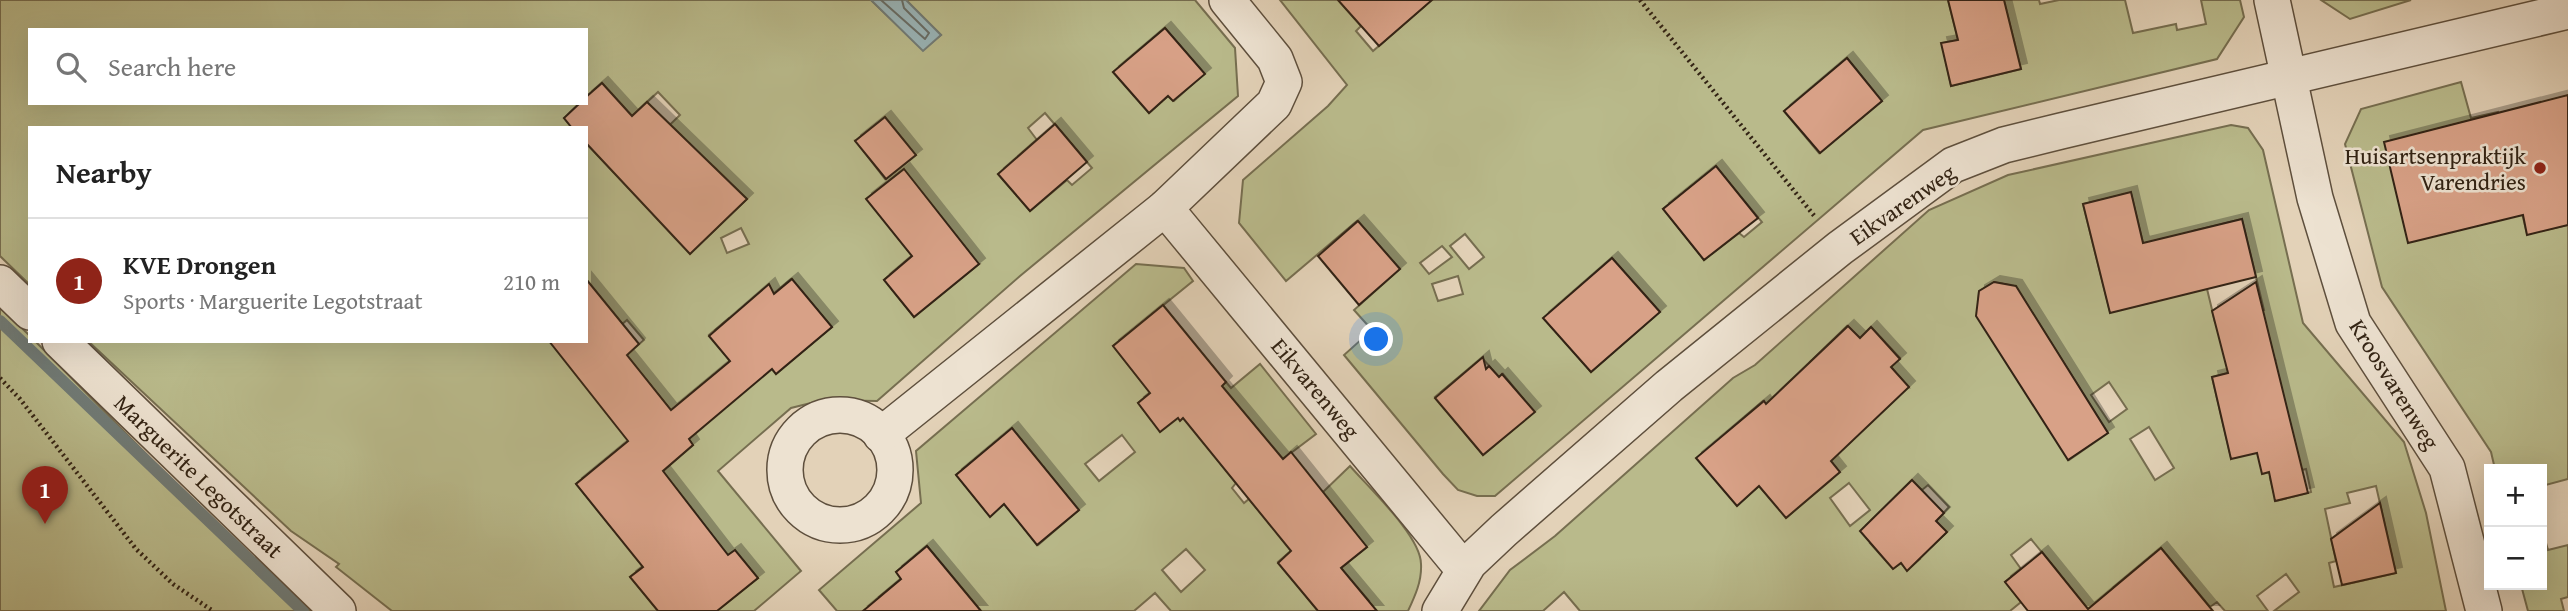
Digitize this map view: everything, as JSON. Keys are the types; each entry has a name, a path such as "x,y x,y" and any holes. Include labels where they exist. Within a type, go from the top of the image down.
{"street":[{"name":"Kroosvarenweg","path":"2273,0 2315,198 2353,323 2447,468 2484,611"},
{"path":"881,435 1165,208 1274,104 1284,82 1275,60 1242,8"},
{"name":"Eikvarenweg","path":"1440,611 1464,570 1504,530 1669,386 1840,248 1953,165 2004,145 2568,11"},
{"name":"Eikvarenweg","path":"1165,208 1464,570"},
{"path":"0,283 28,310"},
{"name":"Marguerite Legotstraat","path":"62,343 338,611"}],"path":[{"path":"1640,0 1840,248"},
{"path":"0,378 20,399 136,549 173,584 213,611"}],"green space":[{"path":"0,0 871,0 923,50 941,35 906,0 1195,0 1235,48 1238,96 1020,276 877,401 823,400 791,408 718,471 801,571 754,611 717,611 758,578 735,550 728,555 700,520 630,577 658,611 392,611 336,567 339,564 291,531 90,343 588,343 588,145 690,253 747,199 714,167 697,184 655,139 680,115 658,92 632,116 602,83 588,95 588,28 28,28 28,105 578,105 564,118 570,126 28,126 28,283 0,256","holes":["1165,28 1204,74 1174,101 1168,96 1149,113 1113,72","1045,113 1092,168 1072,185 1067,180 1030,211 998,174 1037,140 1028,128","856,141 915,155 885,179","741,228 749,244 727,253 721,238","912,256 979,264 914,317 884,280","791,279 832,327 776,374 762,358 730,361 709,335 729,318 736,325","627,320 644,340 613,367 595,347","638,370 687,430 684,433 693,445 663,471 669,480 611,527 576,484 631,439"]},
{"path":"1280,0 1338,0 1361,26 1356,31 1373,51 1425,6 1420,0 1948,0 1958,40 1942,43 1951,86 2021,69 2004,0 2039,0 2040,4 2059,0 2125,0 2133,33 2176,24 2177,30 2206,24 2201,0 2240,0 2244,17 2217,59 1923,130 1495,496 1477,496 1458,490 1344,355 1372,330 1354,310 1400,269 1357,221 1286,281 1239,223 1243,180 1328,106 1347,85","holes":["1847,58 1882,101 1819,153 1784,111","1716,167 1762,222 1744,237 1739,233 1704,260 1663,209","1465,234 1484,257 1469,269 1450,246","1442,246 1452,257 1429,274 1420,263","1612,258 1660,312 1591,372 1544,318","1458,276 1463,294 1438,301 1432,284","1482,358 1499,377 1503,374 1534,412 1483,455 1435,397"]},
{"path":"2321,0 2411,0 2350,19"},
{"path":"2461,82 2471,118 2498,112 2527,234 2568,225 2568,479 2547,485 2547,464 2494,464 2491,452 2382,287 2345,144 2361,109"},
{"path":"2231,125 2248,128 2263,150 2303,323 2404,442 2426,513 2446,611 2274,611 2299,592 2286,574 2257,596 2268,611 2225,611 2217,602 2210,607 2161,548 2114,587 2133,611 2059,611 2059,573 2031,539 2011,555 2021,569 2005,582 2021,602 2010,611 1580,611 1564,592 1543,611 1479,611 1510,570 1555,536 1733,378 1755,365 1929,210 2008,175","holes":["2131,193 2157,301 2110,312 2083,204","2242,219 2264,310 2215,322 2193,231","1994,282 2009,285 2021,295 2108,433 2069,460 1978,306 1979,291","1847,326 1860,338 1871,327 1900,358 1891,367 1908,387 1811,361","2275,361 2231,458 2212,377","2109,382 2127,409 2109,422 2091,395","1763,401 1831,480 1787,517 1759,486 1737,505 1697,458","2149,427 2174,468 2155,480 2130,439","2294,448 2298,465 2262,474","2306,469 2311,492 2276,501 2270,478","1911,481 1922,490 1928,485 1949,507 1936,521 1946,533 1932,546 1896,496","1849,483 1870,510 1850,526 1830,498","2376,486 2396,573 2334,587 2329,563 2336,561 2325,509 2350,503 2347,493","1891,525 1920,559 1907,570 1901,563 1893,569 1870,543"]},
{"path":"1136,264 1184,268 1193,281 1113,346 1150,393 1138,403 1151,420 1168,407 1180,420 1226,382 1231,388 1260,364 1316,434 1283,459 1217,459 1236,483 1232,488 1244,503 1249,499 1259,511 1306,471 1321,494 1350,466 1392,512 1412,540 1421,564 1419,582 1408,611 1357,611 1369,601 1341,568 1367,547 1337,512 1278,562 1318,611 1171,611 1155,593 1134,611 981,611 927,546 896,572 901,579 879,597 890,611 837,611 819,590 921,503 916,451","holes":["1012,429 1079,510 1038,545 1004,504 990,516 956,475","1122,435 1135,452 1099,481 1085,464","1186,549 1205,570 1181,592 1162,570"]},
{"path":"0,307 28,334 28,343 37,343 235,544 310,611 0,611"},
{"path":"2568,545 2568,597 2561,599 2564,611 2528,611 2522,590 2547,590 2547,546 2548,550"}],"water":[{"path":"871,0 906,0 941,35 923,51"}],"building":[{"path":"1338,0 1432,0 1379,46"},
{"path":"1948,0 2004,0 2021,69 1951,86 1941,43 1958,40"},
{"path":"1165,28 1205,74 1173,101 1168,96 1149,113 1113,72"},
{"path":"1847,58 1882,101 1820,153 1784,111"},
{"path":"602,83 632,116 647,102 747,199 690,254 588,145 588,126 570,126 564,118 578,105 588,105 588,95"},
{"path":"2568,95 2568,225 2527,235 2523,215 2408,243 2384,142"},
{"path":"885,117 916,155 886,179 855,141"},
{"path":"1055,124 1087,162 1030,211 998,174"},
{"path":"1716,166 1758,218 1704,260 1663,209"},
{"path":"904,169 979,264 914,317 884,280 912,256 866,199"},
{"path":"2131,192 2143,243 2242,219 2256,277 2110,313 2083,204"},
{"path":"1358,221 1400,269 1359,305 1318,256"},
{"path":"1612,258 1660,312 1591,372 1543,318"},
{"path":"792,279 832,327 776,374 772,369 689,439 693,445 663,471 728,555 735,550 758,578 717,611 658,611 630,577 643,567 576,484 628,441 551,343 588,343 588,281 639,344 627,355 671,410 730,361 709,336 769,284 774,294"},
{"path":"1994,282 2016,286 2108,433 2068,460 1976,316 1979,291"},
{"path":"2256,282 2308,493 2275,501 2269,472 2262,474 2257,453 2231,459 2212,377 2228,373 2212,311"},
{"path":"1163,305 1226,382 1222,386 1283,459 1291,452 1367,547 1341,568 1377,611 1318,611 1278,563 1291,551 1183,418 1180,421 1178,418 1160,432 1138,403 1150,393 1113,346"},
{"path":"1848,326 1860,338 1871,327 1900,359 1891,367 1909,387 1831,461 1840,472 1786,518 1759,486 1737,506 1696,458 1764,401 1766,404"},
{"path":"1483,357 1486,369 1489,366 1499,377 1502,374 1535,412 1483,455 1435,398"},
{"path":"1012,428 1079,510 1037,545 1004,504 990,517 956,475"},
{"path":"1912,480 1944,513 1936,521 1947,532 1907,571 1901,563 1893,569 1860,531"},
{"path":"2380,503 2396,573 2342,585 2331,539"},
{"path":"927,546 981,611 863,611 901,579 896,572"},
{"path":"2161,548 2213,611 2028,611 2005,582 2042,552 2088,609"}],"waterway":[{"path":"0,321 303,611"}],"place":[{"name":"Huisartsenpraktijk Varendries","path":"2540,168"},
{"name":"KVE Drongen","path":"45,524"}]}
